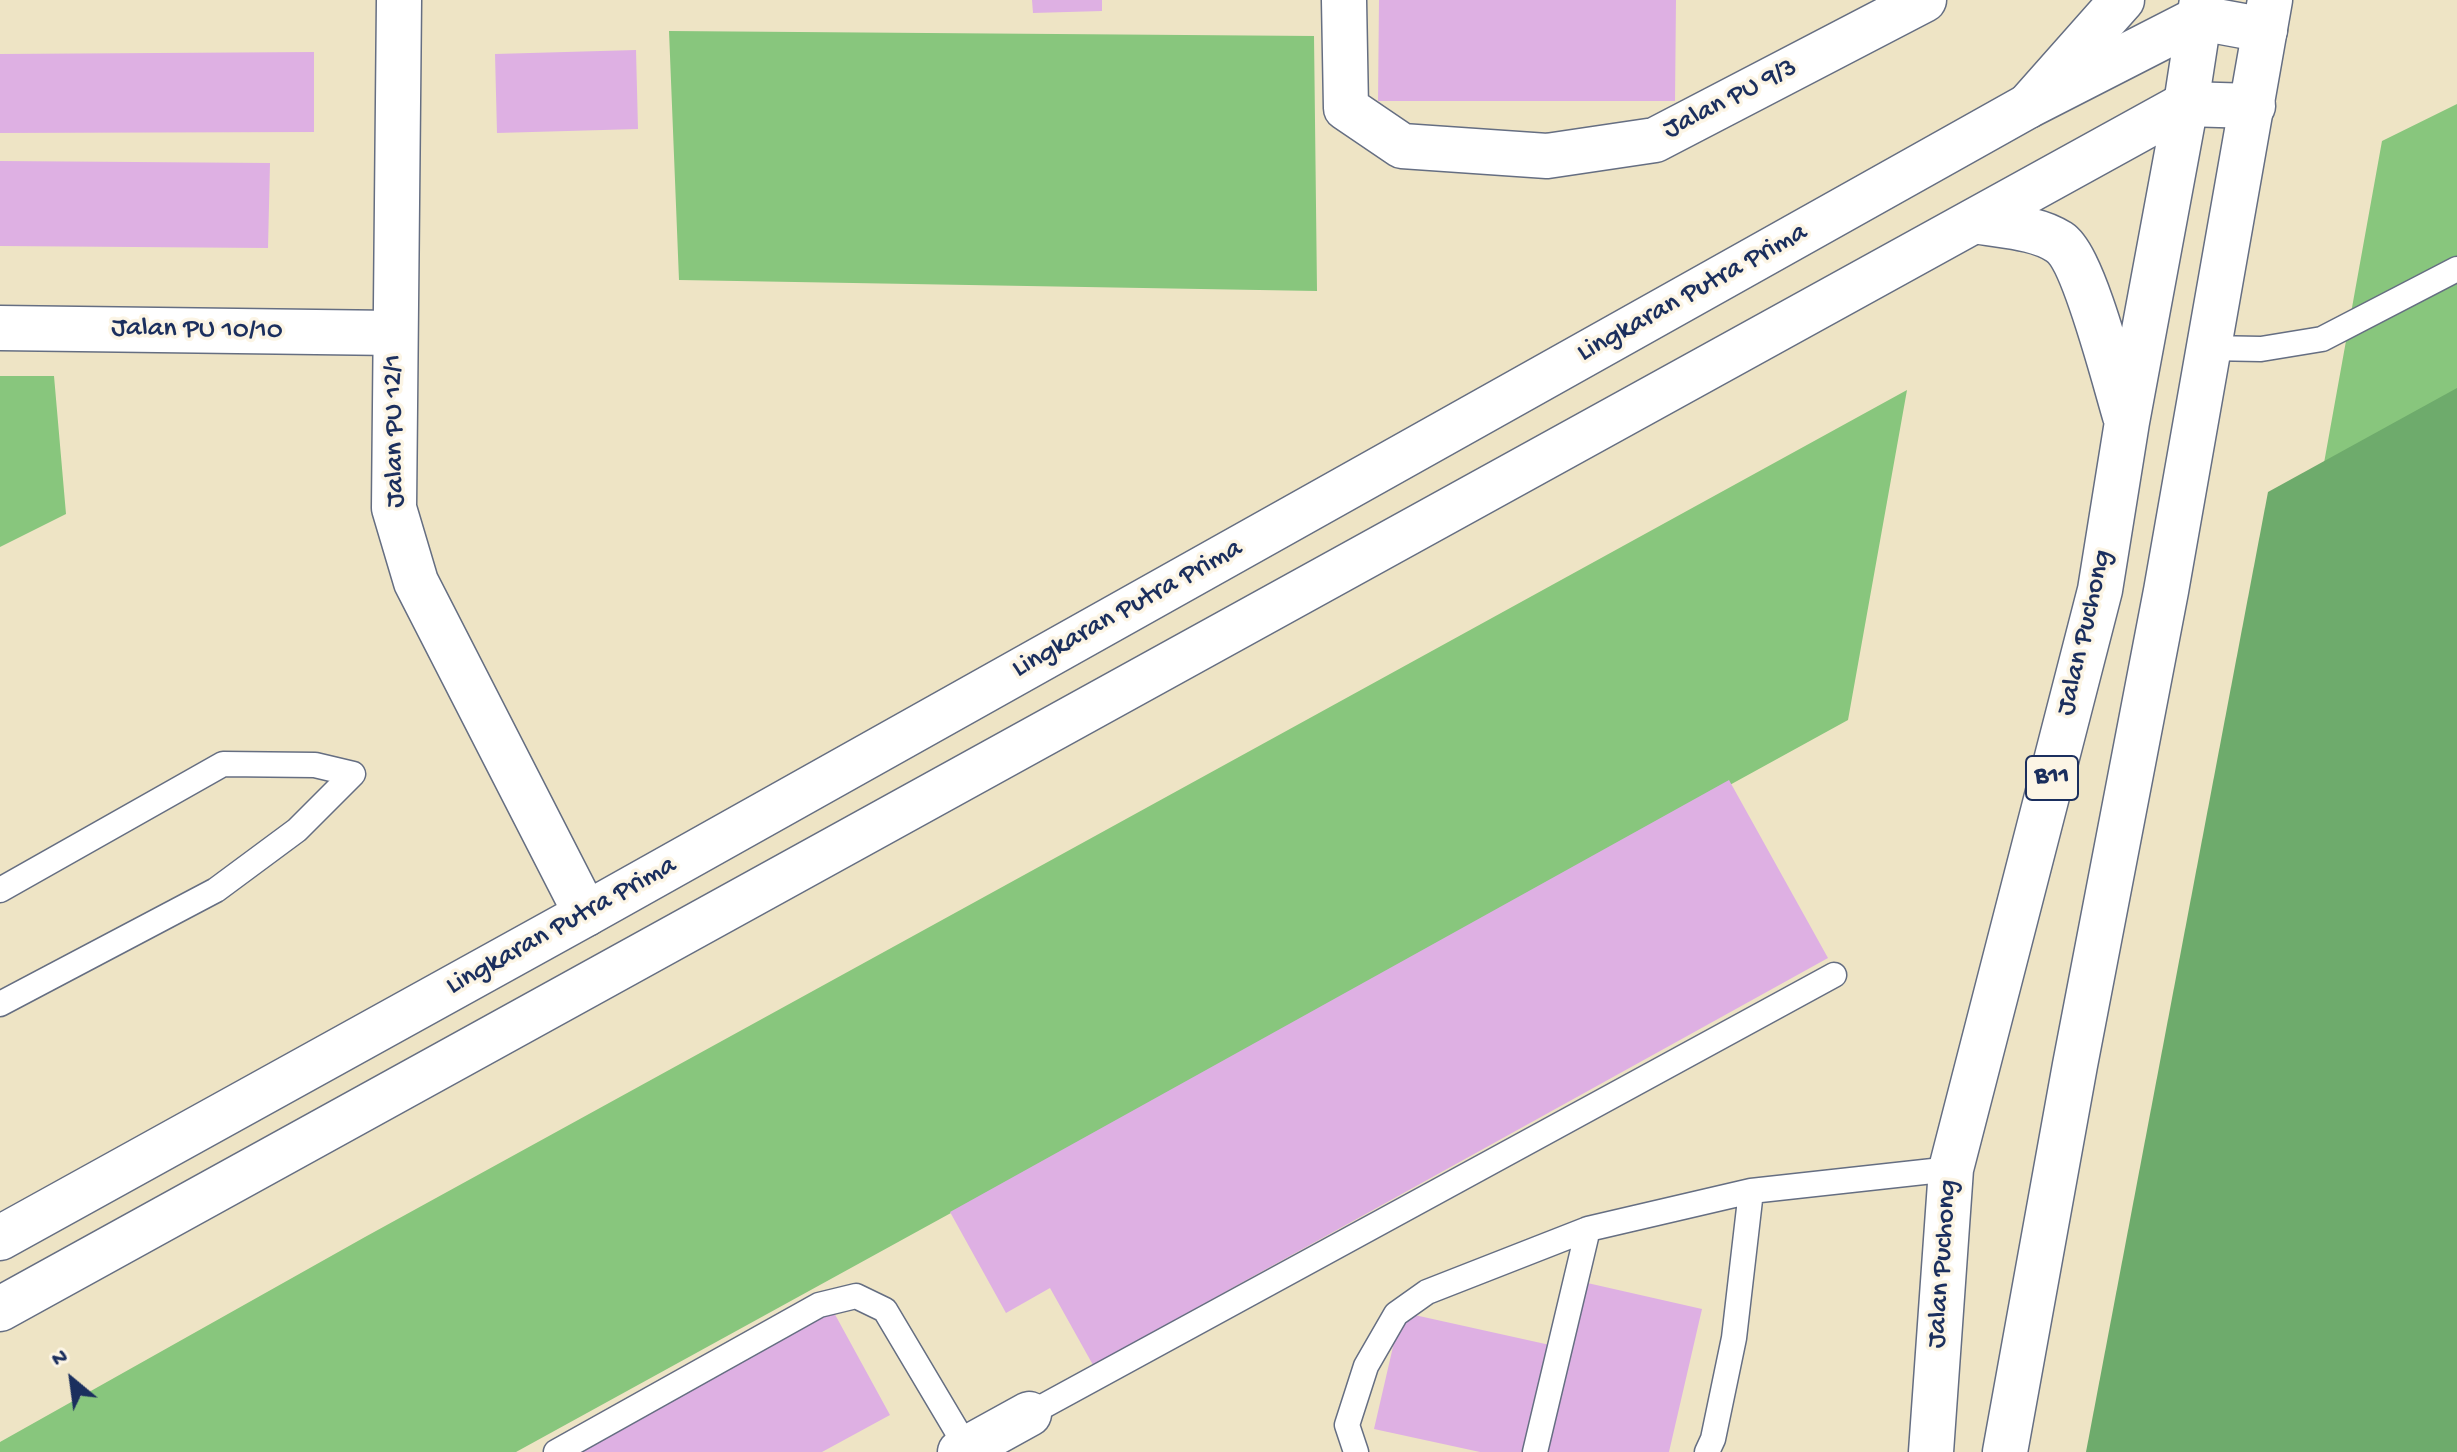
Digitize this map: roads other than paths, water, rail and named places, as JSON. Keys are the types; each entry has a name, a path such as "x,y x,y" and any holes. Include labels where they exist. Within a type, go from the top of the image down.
{"main road":[{"name":"Jalan PU 12/1","path":"399,0 394,508 416,582 586,914"},
{"name":"Jalan PU 9/3","path":"1344,0 1346,108 1402,146 1547,156 1655,140 1924,0"},
{"path":"2028,106 2122,0"},
{"path":"2005,1452 2166,591 2268,15 2201,9"},
{"name":"Lingkaran Putra Prima","path":"0,1238 586,914 2201,9"},
{"name":"Jalan Puchong","path":"1931,1452 1951,1169 2100,590 2201,9"},
{"path":"0,1309 2186,104 2253,106"},
{"path":"1975,221 2042,233 2063,244 2079,269 2127,422"},
{"name":"Jalan PU 10/10","path":"0,328 395,333"},
{"path":"964,1450 1029,1414"}],"lane":[{"path":"2208,348 2261,349 2322,339 2457,269"},
{"path":"0,890 223,764 315,765 353,774 297,830 216,890 0,1004"},
{"path":"1029,1414 1834,975"},
{"path":"1356,1452 1347,1425 1366,1366 1396,1314 1427,1292 1588,1229 1751,1191 1951,1169"},
{"path":"1707,1452 1713,1439 1734,1338 1751,1191"},
{"path":"1535,1452 1588,1229"},
{"path":"556,1452 819,1305 856,1296 885,1310 964,1450"}]}
